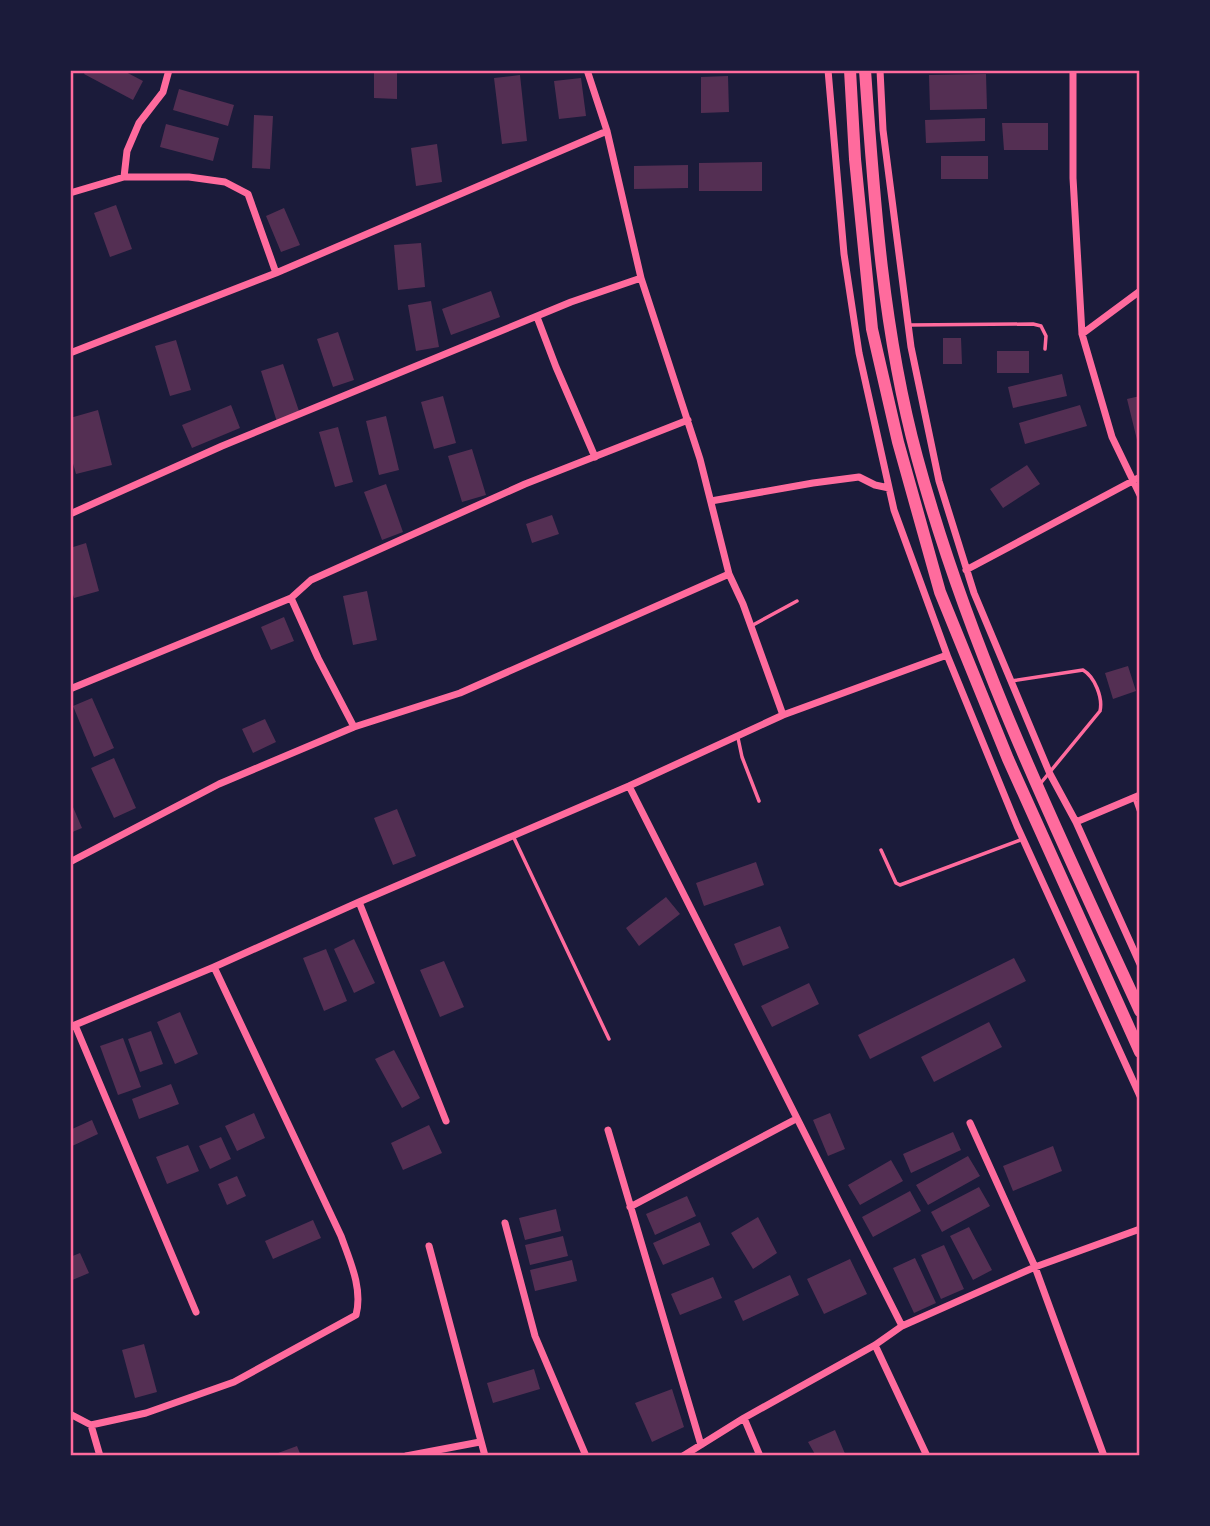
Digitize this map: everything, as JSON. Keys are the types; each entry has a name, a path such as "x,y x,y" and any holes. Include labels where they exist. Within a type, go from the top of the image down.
{"highway":[{"path":"850,70 872,328 898,442 940,592 1008,759 1140,1052"},
{"path":"865,70 881,253 902,393 917,456 938,527 992,679 1140,1011"}],"street":[{"path":"124,177 127,151 139,123 163,92 169,70"},
{"path":"587,70 607,131 641,278 688,420 729,574 783,715"},
{"path":"828,70 844,254 859,353 894,510 947,655 1023,839 1140,1096"},
{"path":"880,70 883,130 908,325 939,481 966,569 1011,681 1050,774 1076,822 1140,964"},
{"path":"1073,70 1073,178 1082,334 1112,437 1136,479 1140,495"},
{"path":"70,354 276,273 607,131"},
{"path":"70,193 124,177 189,177 225,182 248,194 276,273"},
{"path":"70,514 222,446 537,317 641,278"},
{"path":"1082,334 1140,291"},
{"path":"537,317 555,367 595,457"},
{"path":"70,688 291,598 311,580 525,484 688,420"},
{"path":"711,501 859,477 889,488"},
{"path":"966,569 1136,479"},
{"path":"70,862 219,784 354,727 460,693 729,574"},
{"path":"291,598 354,727"},
{"path":"195,1312 72,1026 629,786 783,715 947,655"},
{"path":"629,786 902,1326"},
{"path":"1076,822 1137,797"},
{"path":"359,902 446,1121"},
{"path":"70,1414 91,1425 146,1413 234,1382 356,1315 358,1307 355,1276 341,1236 214,967"},
{"path":"630,1207 796,1119"},
{"path":"970,1123 1035,1267 1104,1456"},
{"path":"608,1130 701,1445"},
{"path":"505,1223 535,1336 586,1456"},
{"path":"683,1456 744,1418 875,1345 902,1326 1035,1267 1140,1229"},
{"path":"429,1246 485,1456"},
{"path":"875,1345 927,1456"},
{"path":"744,1418 760,1456"},
{"path":"91,1425 100,1456"},
{"path":"406,1456 480,1442"}],"lane":[{"path":"908,325 1033,324 1041,326 1046,336 1045,349"},
{"path":"751,626 797,601"},
{"path":"1011,681 1083,670 1089,674 1102,702 1100,711 1038,786"},
{"path":"738,736 742,757 759,802"},
{"path":"1137,797 1140,815"},
{"path":"513,836 609,1039"},
{"path":"881,849 896,883 900,885 1023,839"}],"building":[{"path":"86,70 122,70 143,81 133,100 84,74"},
{"path":"374,70 397,70 397,99 374,98"},
{"path":"986,74 987,109 930,110 929,75"},
{"path":"520,75 527,141 502,144 494,78"},
{"path":"728,76 729,112 701,113 701,77"},
{"path":"581,78 586,116 559,119 554,81"},
{"path":"179,89 234,105 228,126 173,110"},
{"path":"254,115 273,116 270,169 252,168"},
{"path":"985,118 985,141 926,143 925,120"},
{"path":"1002,123 1048,123 1048,150 1004,150"},
{"path":"166,124 219,138 213,161 160,147"},
{"path":"437,144 442,182 416,186 411,148"},
{"path":"941,156 988,156 988,179 941,179"},
{"path":"762,162 762,191 699,191 699,163"},
{"path":"688,165 688,188 634,189 634,166"},
{"path":"116,205 132,249 110,257 94,213"},
{"path":"284,208 300,245 281,252 266,216"},
{"path":"421,243 425,287 398,290 394,245"},
{"path":"491,291 500,317 451,335 442,309"},
{"path":"431,301 439,347 416,351 408,305"},
{"path":"338,332 354,380 333,387 317,339"},
{"path":"943,338 961,338 962,364 943,364"},
{"path":"176,340 191,390 170,396 155,346"},
{"path":"997,351 1029,351 1029,373 997,373"},
{"path":"283,364 300,414 277,422 261,371"},
{"path":"1062,374 1067,396 1013,408 1008,387"},
{"path":"443,396 456,443 434,449 421,402"},
{"path":"1140,396 1140,448 1139,448 1127,399"},
{"path":"231,405 240,428 192,448 182,425"},
{"path":"1080,405 1087,426 1025,444 1019,423"},
{"path":"98,410 112,465 76,474 70,453 70,418"},
{"path":"386,416 399,470 379,475 366,421"},
{"path":"338,427 353,482 335,487 319,432"},
{"path":"472,449 486,495 462,502 448,456"},
{"path":"1027,465 1040,484 1003,508 990,489"},
{"path":"386,484 403,532 382,540 364,492"},
{"path":"552,515 559,534 532,543 526,524"},
{"path":"86,543 99,591 74,598 70,584 70,548"},
{"path":"367,591 377,640 353,645 343,596"},
{"path":"284,617 294,641 271,650 261,627"},
{"path":"1128,666 1136,691 1113,699 1105,673"},
{"path":"92,698 114,748 94,757 73,706"},
{"path":"265,719 276,742 253,753 242,729"},
{"path":"114,758 136,808 114,818 91,768"},
{"path":"70,800 82,828 70,833"},
{"path":"397,809 416,856 393,865 374,818"},
{"path":"756,862 764,885 704,906 696,883"},
{"path":"666,897 680,914 639,946 626,928"},
{"path":"780,926 789,948 743,966 734,944"},
{"path":"354,939 375,983 354,993 334,949"},
{"path":"326,949 347,1001 324,1011 303,958"},
{"path":"1014,958 1026,981 870,1059 858,1035"},
{"path":"444,961 464,1007 440,1017 420,970"},
{"path":"809,983 819,1004 772,1027 761,1006"},
{"path":"180,1012 198,1054 175,1064 157,1022"},
{"path":"989,1022 1002,1047 934,1082 921,1057"},
{"path":"151,1031 163,1064 140,1072 128,1039"},
{"path":"123,1038 141,1087 118,1095 100,1046"},
{"path":"394,1050 420,1098 402,1108 375,1059"},
{"path":"171,1084 179,1104 139,1119 132,1099"},
{"path":"254,1113 265,1138 237,1151 225,1126"},
{"path":"830,1113 845,1149 828,1156 813,1120"},
{"path":"92,1120 98,1134 70,1147 70,1130"},
{"path":"429,1125 442,1153 403,1170 391,1143"},
{"path":"953,1132 961,1150 911,1173 903,1154"},
{"path":"221,1137 231,1159 210,1169 199,1146"},
{"path":"188,1145 199,1171 167,1184 156,1157"},
{"path":"1053,1146 1062,1171 1013,1191 1003,1166"},
{"path":"968,1156 980,1176 928,1205 916,1185"},
{"path":"891,1160 903,1181 860,1205 848,1185"},
{"path":"237,1176 246,1196 227,1205 218,1184"},
{"path":"979,1187 990,1206 942,1232 931,1212"},
{"path":"910,1191 921,1211 873,1237 862,1217"},
{"path":"687,1196 696,1216 655,1235 646,1214"},
{"path":"556,1209 561,1231 525,1240 519,1218"},
{"path":"758,1217 777,1253 753,1269 731,1233"},
{"path":"313,1220 321,1238 273,1259 265,1241"},
{"path":"700,1222 710,1245 663,1265 653,1243"},
{"path":"969,1227 992,1270 973,1280 950,1236"},
{"path":"563,1236 568,1256 530,1265 525,1245"},
{"path":"944,1245 964,1289 941,1299 921,1255"},
{"path":"80,1253 89,1273 70,1281 70,1257"},
{"path":"915,1258 936,1303 914,1313 893,1268"},
{"path":"850,1259 867,1294 824,1314 807,1279"},
{"path":"572,1260 577,1281 535,1291 530,1270"},
{"path":"790,1275 799,1295 743,1321 734,1301"},
{"path":"713,1277 722,1298 680,1315 671,1294"},
{"path":"144,1344 157,1392 135,1398 122,1350"},
{"path":"534,1369 540,1389 493,1403 487,1383"},
{"path":"672,1389 684,1427 652,1442 635,1403"},
{"path":"835,1430 846,1456 816,1456 808,1442"},
{"path":"297,1446 301,1456 270,1456"}]}
